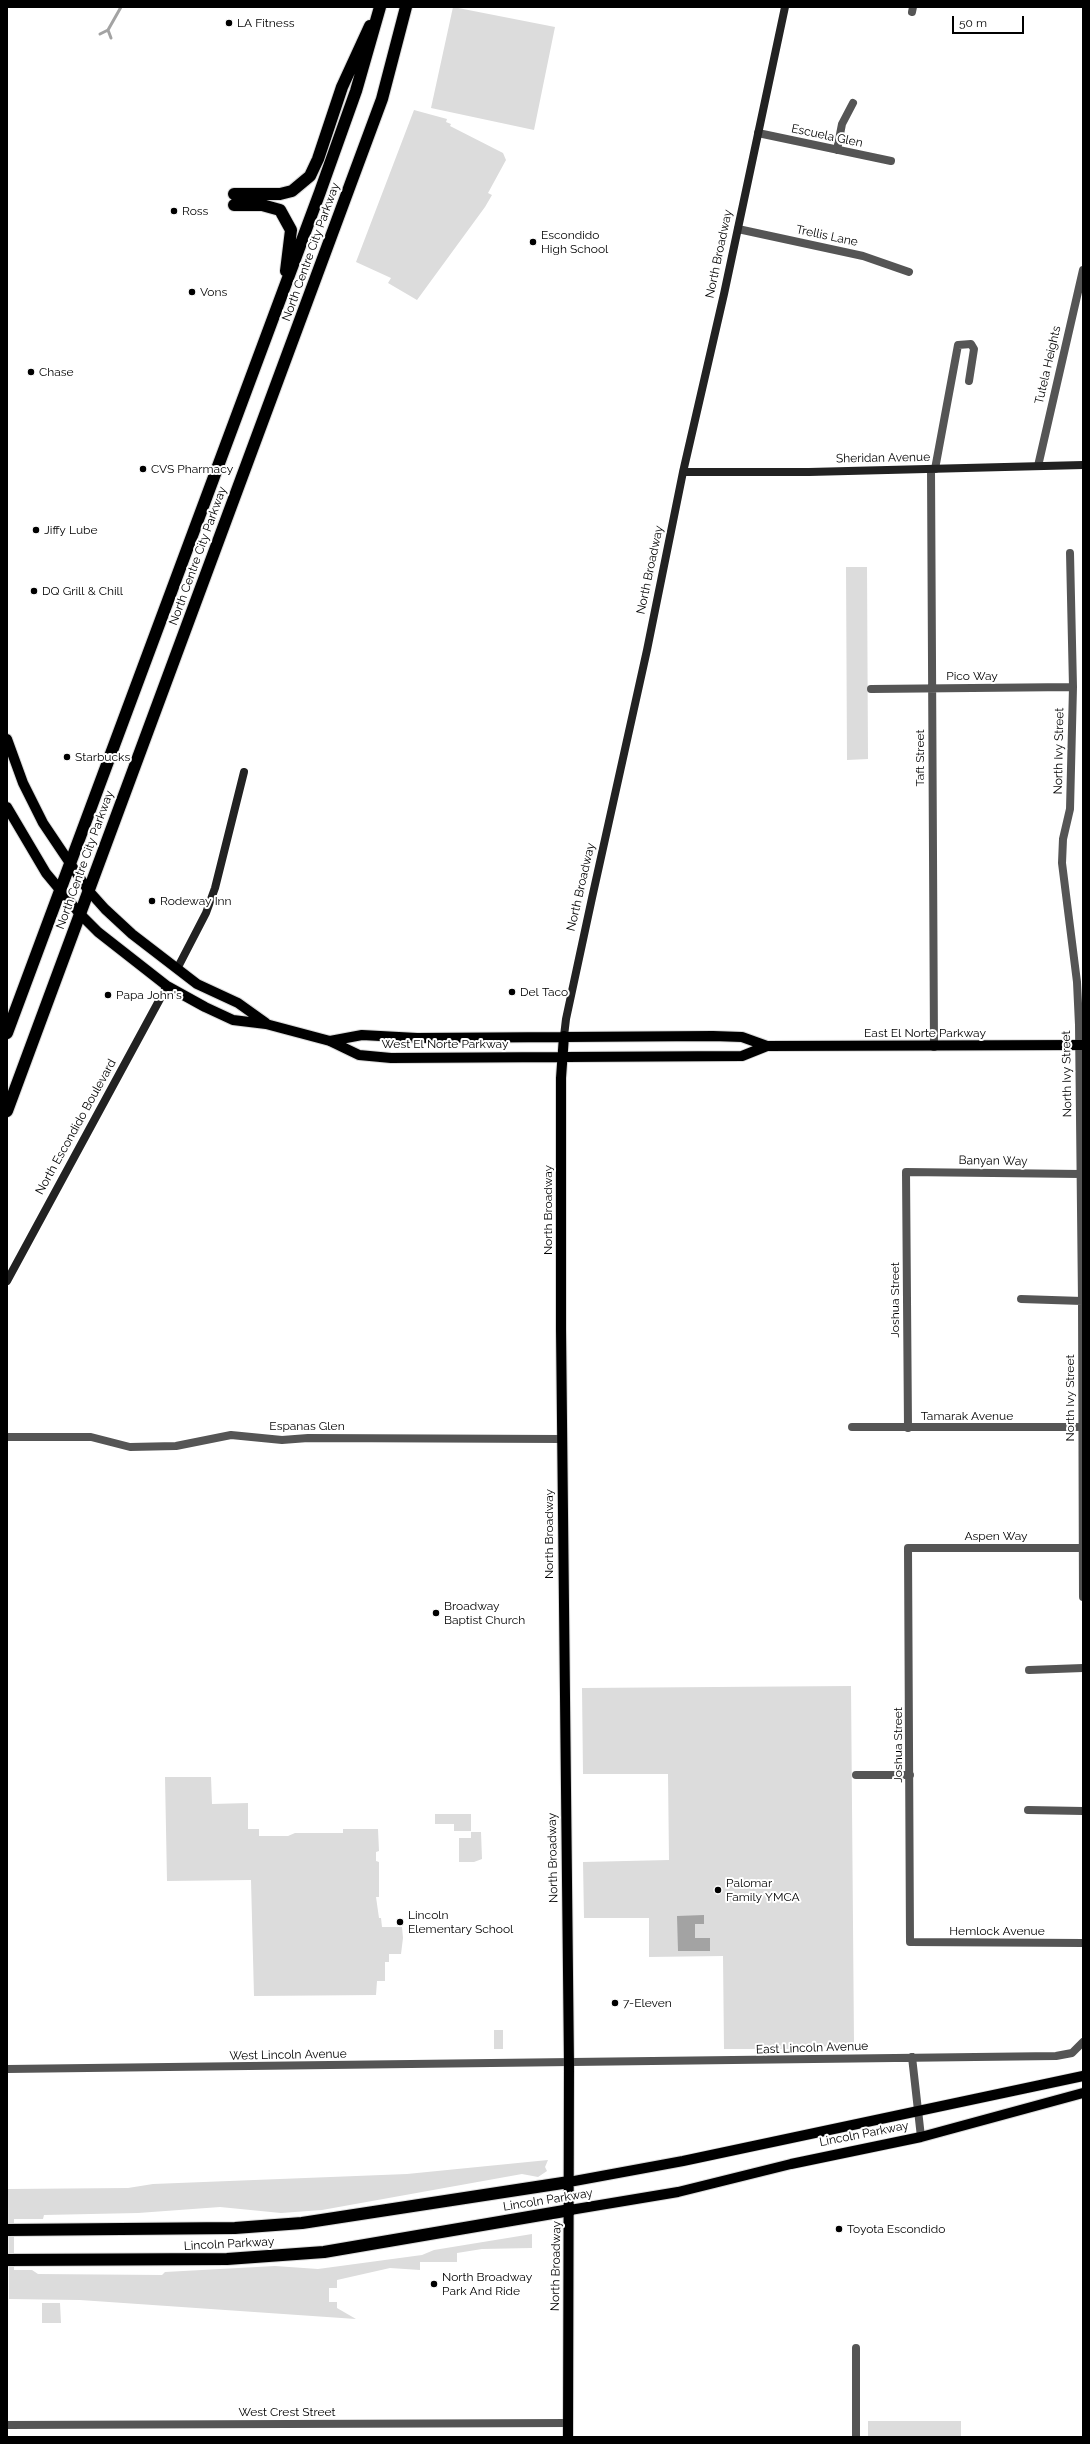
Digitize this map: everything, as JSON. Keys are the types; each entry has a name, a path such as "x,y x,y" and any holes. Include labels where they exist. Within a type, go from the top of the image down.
{"highway":[{"name":"North Centre City Parkway","path":"7,1111 382,99 406,7"},
{"name":"North Centre City Parkway","path":"7,1033 284,291 356,91 379,10"},
{"path":"284,291 291,230 287,219 280,210 272,207 234,200 292,191 310,176 318,159 342,87 365,32 379,10"},
{"name":"Lincoln Parkway","path":"7,2230 228,2228 295,2224 569,2182"},
{"name":"Lincoln Parkway","path":"7,2260 227,2259 324,2252 570,2210"}],"main road":[{"name":"North Broadway","path":"568,2437 570,2210 562,1438 562,1058 566,1019 647,650 683,472 738,228 785,7"},
{"name":"Sheridan Avenue","path":"683,472 933,469 1083,465"},
{"name":"West El Norte Parkway","path":"7,739 14,761 33,804 70,865 88,890 129,932 177,969 197,984 238,1004 266,1024"},
{"path":"177,969 206,912 215,888 244,772"},
{"name":"West El Norte Parkway","path":"7,807 28,845 60,891 80,914 119,950 167,986 199,1004 233,1020 266,1024 330,1041 359,1055 391,1058 562,1058"},
{"name":"North Escondido Boulevard","path":"7,1281 167,986"},
{"name":"West El Norte Parkway","path":"330,1041 362,1035 417,1038 564,1036"},
{"name":"East El Norte Parkway","path":"564,1036 742,1037 768,1046 934,1047 1081,1045"},
{"name":"East El Norte Parkway","path":"562,1058 742,1056 768,1046"},
{"name":"Lincoln Parkway","path":"569,2182 683,2161 1083,2076"},
{"name":"Lincoln Parkway","path":"570,2210 678,2192 790,2164 921,2137 1083,2093"}],"street":[{"path":"837,150 842,124 852,103"},
{"name":"Escuela Glen","path":"758,133 891,161"},
{"name":"Trellis Lane","path":"738,228 869,257 909,272"},
{"name":"Tutela Heights","path":"1038,466 1083,270"},
{"name":"Taft Street","path":"934,1047 932,688 933,469 958,345 971,344 974,349 968,381"},
{"name":"North Ivy Street","path":"1070,553 1073,687 1070,809 1063,839 1062,863 1077,982 1081,1045 1080,1174 1083,1597"},
{"name":"Pico Way","path":"871,689 1073,687"},
{"name":"Banyan Way","path":"906,1172 1080,1174"},
{"name":"Joshua Street","path":"906,1172 908,1428"},
{"path":"1021,1299 1082,1301"},
{"name":"Tamarak Avenue","path":"852,1428 1082,1428"},
{"name":"Espanas Glen","path":"7,1437 91,1437 130,1447 176,1446 231,1435 282,1440 308,1438 562,1438"},
{"name":"Joshua Street","path":"908,1548 910,1942"},
{"name":"Aspen Way","path":"908,1548 1083,1548"},
{"path":"1029,1670 1083,1668"},
{"path":"856,1775 910,1775"},
{"path":"1028,1810 1083,1810"},
{"name":"Hemlock Avenue","path":"910,1942 1083,1943"},
{"name":"East Lincoln Avenue","path":"569,2064 912,2057 1056,2056 1072,2053 1083,2042"},
{"path":"912,2057 921,2137"},
{"name":"West Lincoln Avenue","path":"7,2069 569,2064"},
{"path":"856,2348 856,2437"},
{"name":"West Crest Street","path":"7,2425 568,2422"}],"shaded area":[{"path":"453,7 555,27 534,130 431,108"},
{"path":"414,110 447,119 446,122 451,124 450,126 503,153 506,160 488,193 492,195 485,207 417,300 388,283 391,278 356,262"},
{"path":"846,567 867,567 868,759 847,760"},
{"name":"Palomar Family YMCA","path":"851,1686 854,2044 796,2049 724,2049 723,1956 649,1957 649,1918 584,1918 583,1862 669,1860 668,1774 583,1774 582,1688"},
{"path":"165,1777 211,1777 212,1804 248,1803 248,1829 259,1829 259,1836 288,1836 295,1833 343,1833 343,1829 378,1829 379,1851 376,1852 376,1861 379,1862 379,1897 376,1897 379,1918 381,1918 382,1927 402,1927 403,1938 401,1954 389,1954 389,1962 385,1962 385,1981 377,1981 376,1995 254,1996 251,1880 167,1881"},
{"path":"435,1814 471,1814 471,1831 454,1831 454,1824 435,1824"},
{"path":"471,1832 481,1832 482,1859 474,1862 459,1862 459,1838 471,1838"},
{"path":"704,1915 704,1924 695,1924 695,1938 710,1938 710,1951 678,1951 677,1916"},
{"path":"494,2030 503,2030 503,2049 494,2049"},
{"path":"548,2160 545,2167 547,2171 538,2177 522,2174 322,2210 281,2213 220,2207 138,2213 44,2215 43,2219 14,2219 14,2270 32,2270 38,2274 162,2275 165,2272 275,2266 318,2269 422,2255 434,2250 532,2234 532,2248 482,2249 457,2253 457,2262 420,2262 420,2270 390,2268 337,2280 337,2288 329,2288 329,2302 337,2302 337,2308 356,2319 80,2300 9,2299 8,2189 128,2188 153,2184 407,2174"},
{"path":"42,2303 60,2303 61,2323 42,2323"},
{"path":"868,2421 961,2421 961,2437 868,2437"}],"waterway":[{"path":"100,34 108,30 121,7"},
{"path":"108,30 111,38"}],"place":[{"name":"LA Fitness","path":"229,23"},
{"name":"Ross","path":"174,211"},
{"name":"Escondido High School","path":"533,242"},
{"name":"Vons","path":"192,292"},
{"name":"Chase","path":"31,372"},
{"name":"CVS Pharmacy","path":"143,469"},
{"name":"Jiffy Lube","path":"36,530"},
{"name":"DQ Grill & Chill","path":"34,591"},
{"name":"Starbucks","path":"67,757"},
{"name":"Rodeway Inn","path":"152,901"},
{"name":"Del Taco","path":"512,992"},
{"name":"Papa John's","path":"108,995"},
{"name":"Broadway Baptist Church","path":"436,1613"},
{"name":"Palomar Family YMCA","path":"718,1890"},
{"name":"Lincoln Elementary School","path":"400,1922"},
{"name":"7-Eleven","path":"615,2003"},
{"name":"Toyota Escondido","path":"839,2229"},
{"name":"North Broadway Park And Ride","path":"434,2284"}]}
